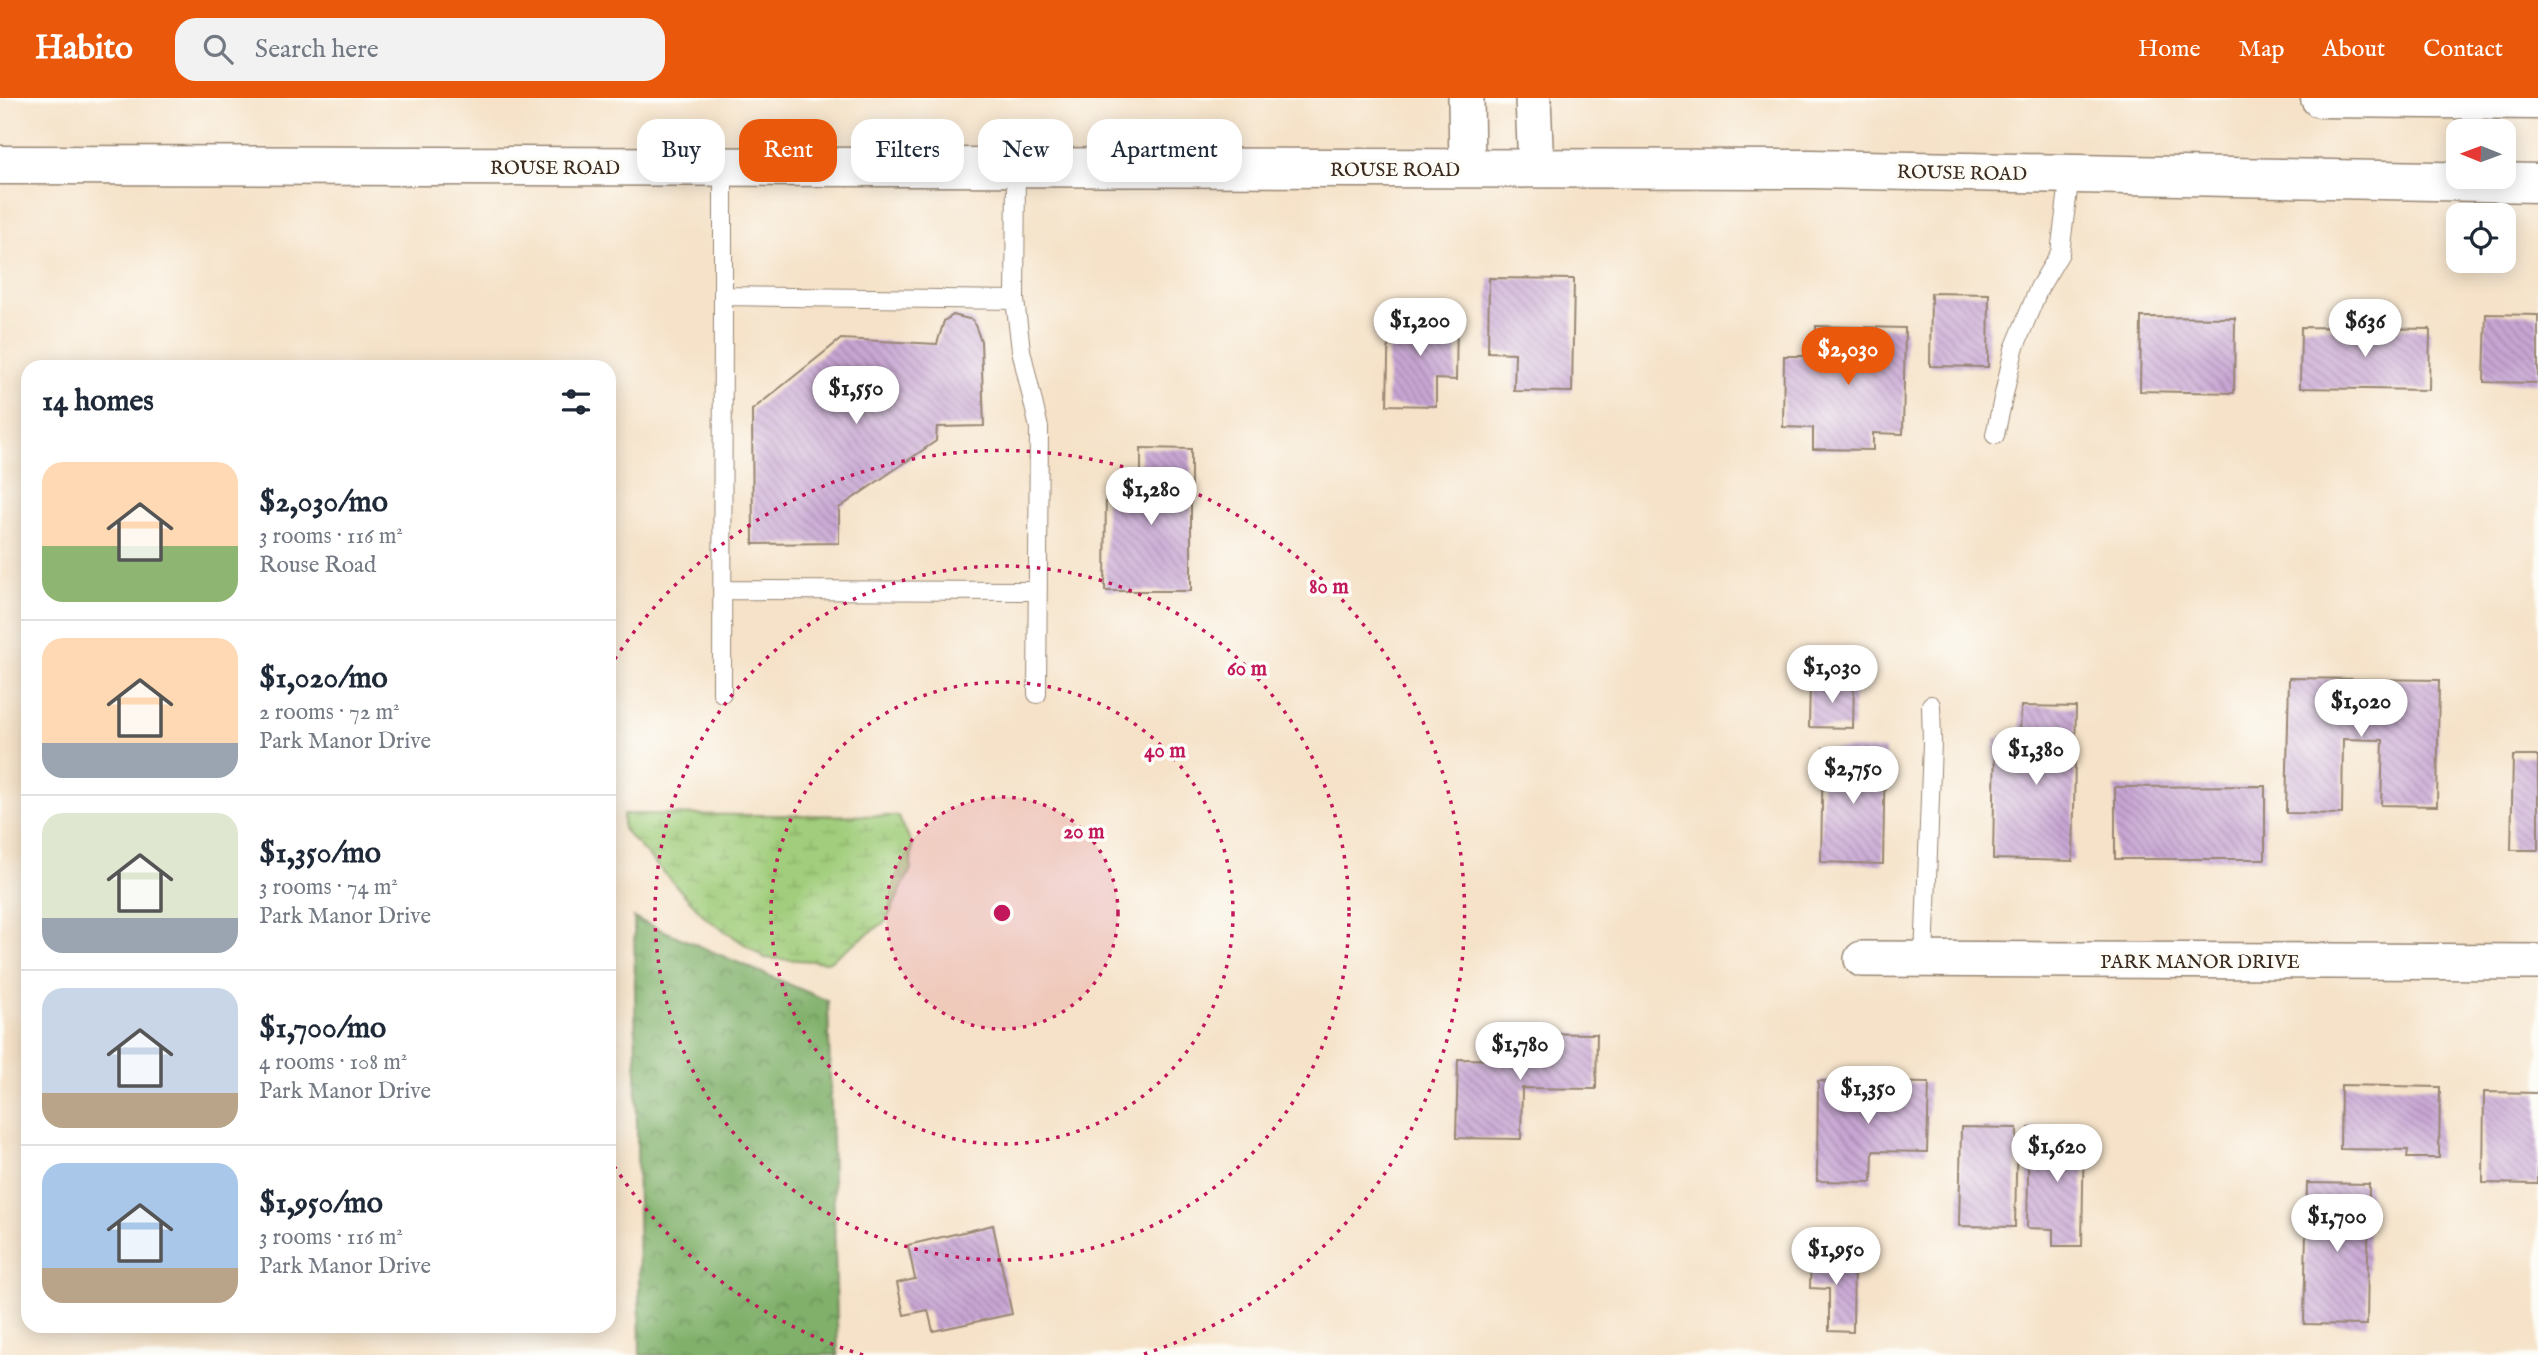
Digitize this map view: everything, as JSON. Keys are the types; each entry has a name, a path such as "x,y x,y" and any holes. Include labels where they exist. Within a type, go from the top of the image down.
{"street":[{"path":"1466,98 1467,169"},
{"path":"1533,98 1536,169"},
{"path":"2320,98 2538,100"},
{"name":"ROUSE ROAD","path":"0,166 637,167"},
{"name":"ROUSE ROAD","path":"725,167 978,168"},
{"name":"ROUSE ROAD","path":"1073,168 1810,169 2538,183"},
{"name":"PARK MANOR DRIVE","path":"1862,959 2538,962"}],"lane":[{"path":"1995,435 2014,349 2039,288 2060,253 2070,174"},
{"path":"722,693 723,182"},
{"path":"1016,182 1015,300 1021,351 1039,428 1037,694"},
{"path":"723,296 1015,300"},
{"path":"722,590 1038,591"},
{"path":"1924,960 1931,705"}],"green space":[{"path":"623,814 898,816 912,844 911,869 886,921 828,962 765,958 706,918 623,829"},
{"path":"634,918 828,1001 838,1355 640,1355"}],"building":[{"path":"1489,278 1574,279 1572,392 1514,391 1515,353 1488,352"},
{"path":"1931,293 1989,294 1988,367 1930,366"},
{"path":"2486,314 2538,315 2538,383 2484,382"},
{"path":"953,315 973,320 981,341 984,426 937,427 936,441 839,508 839,543 753,544 752,410 841,339 937,344 944,321"},
{"path":"1389,316 1457,317 1456,380 1436,379 1436,406 1387,405"},
{"path":"2141,317 2235,318 2234,393 2140,391"},
{"path":"1816,326 1905,328 1903,434 1873,433 1873,450 1813,449 1813,428 1783,427 1784,356 1816,356"},
{"path":"2301,327 2430,329 2429,390 2300,388"},
{"path":"1141,448 1191,449 1191,591 1105,591 1106,488 1141,488"},
{"path":"2289,678 2439,680 2437,806 2381,805 2383,740 2343,739 2342,814 2286,813"},
{"path":"1810,681 1854,682 1853,728 1809,727"},
{"path":"2021,706 2076,707 2073,861 1993,859 1995,738 2020,738"},
{"path":"1823,748 1885,750 1883,864 1821,862"},
{"path":"2513,756 2538,756 2538,850 2511,850"},
{"path":"2265,786 2265,859 2115,859 2115,787"},
{"path":"1517,1033 1597,1034 1596,1089 1522,1088 1521,1139 1456,1138 1458,1059 1517,1060"},
{"path":"1818,1081 1929,1083 1927,1152 1873,1151 1872,1182 1817,1181"},
{"path":"2341,1085 2440,1087 2439,1158 2407,1158 2408,1150 2340,1149"},
{"path":"2484,1092 2538,1093 2538,1184 2483,1183"},
{"path":"1961,1127 2017,1128 2015,1227 1959,1226"},
{"path":"2029,1128 2084,1129 2082,1246 2053,1246 2053,1229 2027,1228"},
{"path":"2307,1183 2369,1184 2367,1325 2304,1324"},
{"path":"993,1225 1012,1314 933,1331 928,1310 904,1315 897,1283 915,1279 908,1245"},
{"path":"1811,1253 1854,1254 1853,1332 1829,1331 1829,1289 1810,1288"}]}
